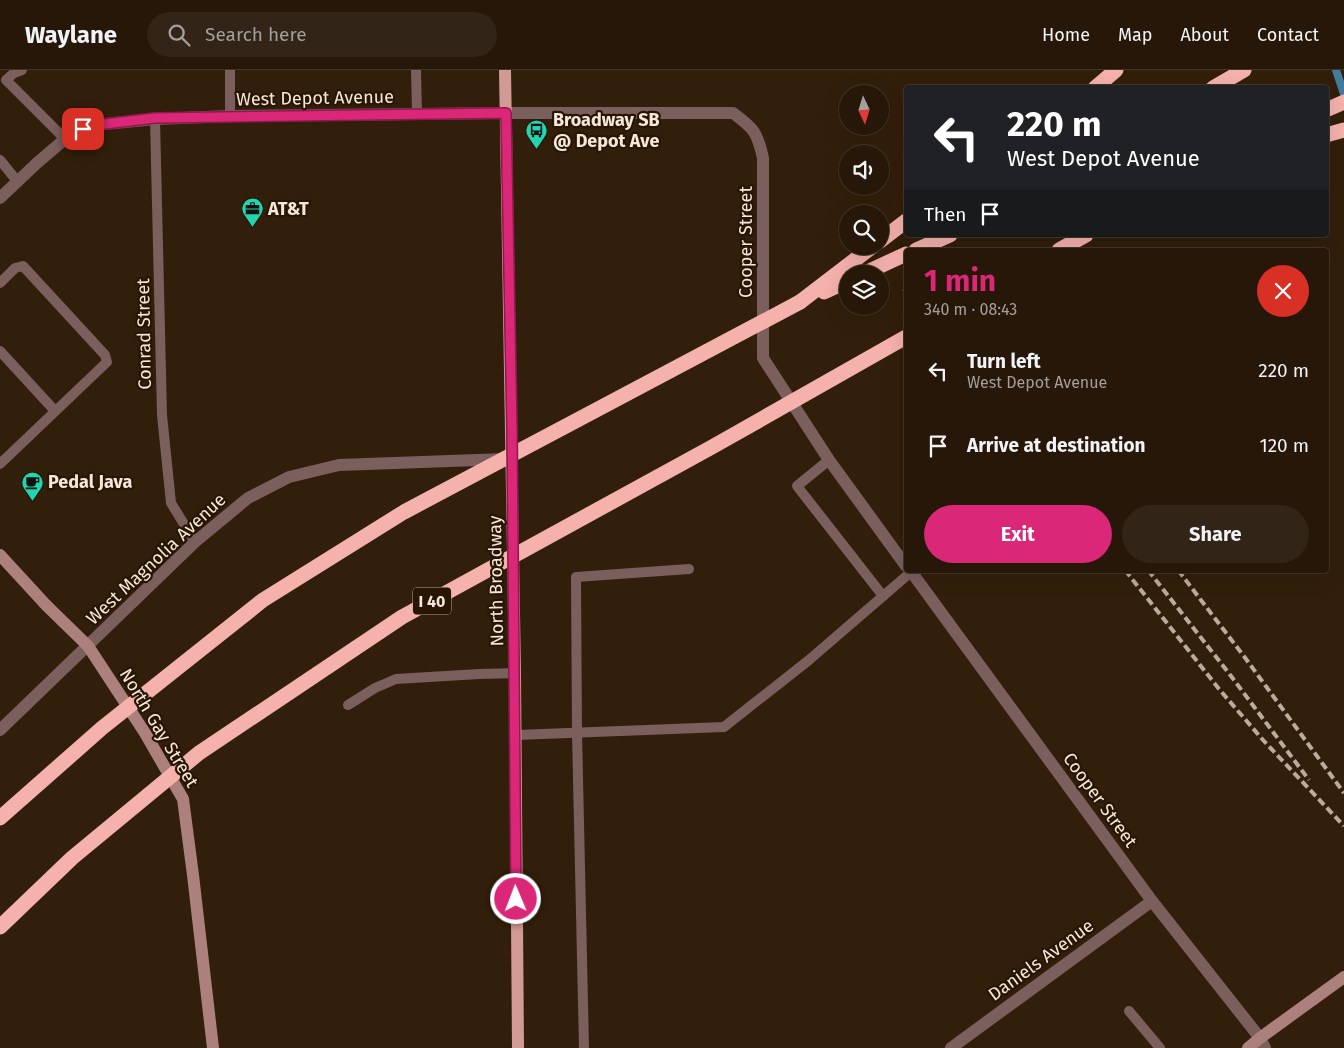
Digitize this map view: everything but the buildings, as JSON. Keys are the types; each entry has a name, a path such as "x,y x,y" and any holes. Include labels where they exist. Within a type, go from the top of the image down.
{"highway":[{"path":"1098,85 1116,70"},
{"path":"1218,85 1244,70"},
{"path":"1329,109 1344,102"},
{"path":"1329,134 1344,130"},
{"path":"889,234 904,223"},
{"path":"921,248 945,237"},
{"path":"1063,248 1082,237"},
{"path":"800,302 861,255"},
{"path":"882,265 904,255"},
{"path":"0,818 102,728 263,600 404,512 800,302 839,285"},
{"name":"I 40","path":"0,927 72,858 199,753 402,617 712,447 904,338"}],"main road":[{"name":"North Broadway","path":"505,70 516,735 518,1048"},
{"name":"North Gay Street","path":"0,555 88,646 145,732 183,799 213,1048"},
{"path":"1248,1048 1262,1043 1344,977"}],"street":[{"name":"West Depot Avenue","path":"0,198 65,139 83,129 105,124 155,118 506,113"},
{"name":"Cooper Street","path":"506,113 733,114 750,126 759,139 763,158 763,358 829,460 904,562"},
{"name":"West Magnolia Avenue","path":"0,730 195,542 248,498 289,477 339,465 512,459"},
{"name":"Cooper Street","path":"912,573 1152,901 1262,1043"},
{"name":"Daniels Avenue","path":"951,1048 1152,901"}],"lane":[{"path":"22,70 14,73 6,80 65,139"},
{"path":"230,70 230,116"},
{"path":"416,70 418,114"},
{"name":"Conrad Street","path":"155,118 162,415 171,503 195,542"},
{"path":"0,160 17,181"},
{"path":"0,283 16,268 23,266 105,355 107,362 1,463"},
{"path":"0,351 55,412"},
{"path":"829,460 797,486 883,596"},
{"path":"584,1048 577,733 576,577 689,569"},
{"path":"516,735 724,727 809,660 883,596 905,573"},
{"path":"348,705 375,688 396,679 515,673"},
{"path":"1129,1011 1160,1048"}],"waterway":[{"path":"1336,70 1344,94"}],"railway":[{"path":"1127,573 1219,689 1263,740 1344,826"},
{"path":"1150,573 1309,780"},
{"path":"1180,573 1344,793"}],"place":[{"name":"Broadway SB @ Depot Ave","path":"537,149"},
{"name":"AT&T","path":"252,228"},
{"name":"Pedal Java","path":"32,501"}],"route":[{"path":"83,129 105,124 155,118 506,113 516,735 516,899"}]}
